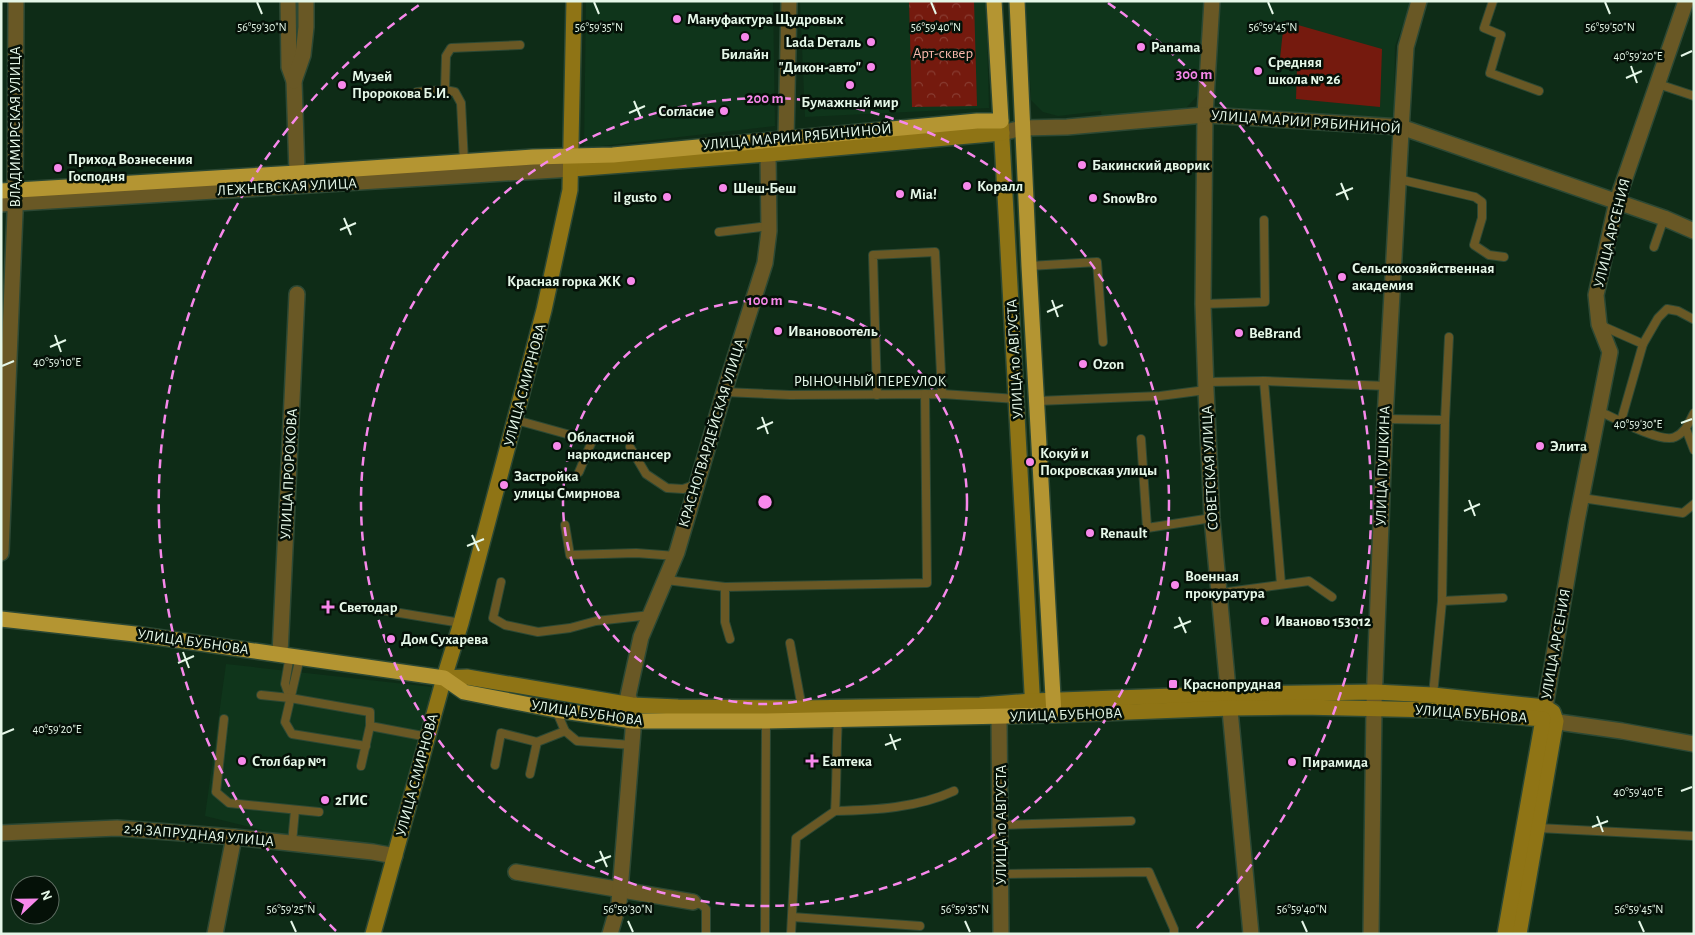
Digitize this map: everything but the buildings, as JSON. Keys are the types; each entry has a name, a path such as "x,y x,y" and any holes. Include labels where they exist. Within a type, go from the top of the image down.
{"highway":[{"name":"УЛИЦА 10 АВГУСТА","path":"994,1 1002,127"},
{"name":"УЛИЦА 10 АВГУСТА","path":"1017,1 1029,266 1054,715"},
{"name":"УЛИЦА МАРИИ РЯБИНИНОЙ","path":"572,163 613,155 977,121 1002,127"},
{"name":"ЛЕЖНЕВСКАЯ УЛИЦА","path":"8,197 297,173 533,157 572,163"},
{"name":"УЛИЦА БУБНОВА","path":"1,619 135,634 444,678 464,692 556,710 633,721 766,721 1054,715"}],"main road":[{"name":"УЛИЦА СМИРНОВА","path":"373,934 516,420 544,310 570,190 574,1"},
{"name":"УЛИЦА МАРИИ РЯБИНИНОЙ","path":"572,163 768,154 1002,127"},
{"name":"УЛИЦА 10 АВГУСТА","path":"1002,127 1033,716"},
{"name":"УЛИЦА БУБНОВА","path":"444,678 467,677 632,705 678,707 802,708 980,705 1054,700 1229,701 1548,716"},
{"name":"УЛИЦА БУБНОВА","path":"1054,715 1375,692 1432,695 1548,716"},
{"name":"УЛИЦА АРСЕНИЯ","path":"1518,934 1538,828 1548,716"},
{"name":"УЛИЦА АРСЕНИЯ","path":"1505,934 1548,716"}],"street":[{"name":"ВЛАДИМИРСКАЯ УЛИЦА","path":"1,553 8,197 16,1"},
{"path":"288,1 289,66 294,81 297,173"},
{"path":"294,81 303,55 306,1"},
{"path":"786,138 789,1"},
{"name":"СОВЕТСКАЯ УЛИЦА","path":"1212,1 1205,115 1203,304 1206,386 1212,518 1251,934"},
{"name":"УЛИЦА ПУШКИНА","path":"1371,934 1374,708 1385,419 1406,47 1419,1"},
{"name":"УЛИЦА АРСЕНИЯ","path":"1548,716 1582,498 1610,352 1598,324 1596,295 1617,201 1686,1"},
{"name":"УЛИЦА МАРИИ РЯБИНИНОЙ","path":"1002,127 1067,127 1205,115 1401,127 1617,201 1694,231"},
{"name":"КРАСНОГВАРДЕЙСКАЯ УЛИЦА","path":"633,721 632,705 628,696 641,637 676,556 696,484 765,263 769,226 768,154"},
{"name":"ЛЕЖНЕВСКАЯ УЛИЦА","path":"8,197 572,163"},
{"name":"УЛИЦА ПРОРОКОВА","path":"290,655 297,294"},
{"path":"1017,399 1037,401"},
{"name":"УЛИЦА БУБНОВА","path":"1548,716 1694,744"},
{"name":"УЛИЦА 10 АВГУСТА","path":"999,717 1001,934"},
{"path":"610,934 619,903 633,721"},
{"name":"2-Я ЗАПРУДНАЯ УЛИЦА","path":"1,833 117,828 234,837 395,856"},
{"path":"215,934 234,837"},
{"path":"516,872 693,902"}],"lane":[{"path":"1493,1 1484,28 1501,35 1490,73 1539,90"},
{"path":"446,90 446,56 451,48 520,45"},
{"path":"1658,84 1694,96"},
{"path":"417,92 446,90 456,92 461,103 464,162"},
{"path":"1398,180 1475,197 1482,202 1482,218 1474,245 1489,255 1504,257"},
{"path":"1654,247 1664,218"},
{"path":"1203,304 1265,302 1264,220"},
{"path":"719,232 769,226"},
{"path":"877,395 873,255 935,252 942,394"},
{"path":"1029,266 1097,262 1103,342"},
{"path":"1621,421 1643,344 1658,318 1667,309 1678,311 1693,319"},
{"path":"1598,324 1643,344"},
{"path":"1432,695 1442,601 1444,420 1449,337"},
{"path":"1264,381 1281,584"},
{"path":"1037,401 1160,396 1206,386 1264,381 1387,386"},
{"name":"РЫНОЧНЫЙ ПЕРЕУЛОК","path":"724,392 790,395 942,394 1017,399"},
{"path":"666,580 725,587 926,583 925,394"},
{"path":"1599,411 1657,437 1674,438 1686,429 1694,413"},
{"path":"1385,419 1444,420"},
{"path":"516,420 592,440 579,472"},
{"path":"1686,429 1694,450"},
{"path":"1141,438 1147,528 1212,518"},
{"path":"630,447 646,474 667,488 683,489 696,484"},
{"path":"1582,498 1683,513 1694,504"},
{"path":"565,525 570,554 636,553 676,556"},
{"path":"1220,593 1309,581 1332,598"},
{"path":"500,582 493,618 505,625 538,632 570,628 596,621 651,615"},
{"path":"725,587 725,622 730,639"},
{"path":"1442,601 1502,598"},
{"path":"363,607 461,623"},
{"path":"790,643 802,708"},
{"path":"290,655 285,684 290,698 285,722 292,734 366,746"},
{"path":"261,695 290,698 370,712 370,726 361,766"},
{"path":"556,710 565,731 577,741 632,745"},
{"path":"224,719 216,792 229,803 319,812"},
{"path":"835,811 838,719"},
{"path":"764,934 766,721"},
{"path":"370,726 428,737"},
{"path":"495,765 501,733 537,742 565,731"},
{"path":"530,774 537,742"},
{"path":"791,934 796,838 835,811 872,810 904,806 938,798 954,791"},
{"path":"292,844 295,810"},
{"path":"1001,826 1131,821"},
{"path":"1538,828 1694,836"},
{"path":"1001,874 1149,872 1174,929 1174,934"},
{"path":"693,902 702,905 706,909 706,934"},
{"path":"792,917 920,926"}],"shaded area":[{"path":"586,1 773,1 775,126 584,148"},
{"path":"800,1 986,1 989,108 805,117"},
{"path":"1026,1 1205,1 1201,86 1198,95 1186,108 1176,112 1102,120 1101,111 1058,116 1043,112 1031,100"},
{"path":"1217,1 1412,1 1395,46 1394,107 1398,123 1227,109 1218,102 1212,91"},
{"path":"226,664 432,687 387,861 205,816"}],"green space":[{"name":"Арт-сквер","path":"909,1 974,1 977,106 912,107"},
{"path":"1284,21 1382,49 1380,107 1296,99 1297,69 1279,68"}],"place":[{"name":"Мануфактура Щудровых","path":"677,19"},
{"name":"Билайн","path":"745,37"},
{"name":"Lada Dеталь","path":"871,42"},
{"name":"Panama","path":"1141,47"},
{"name":"\"Дикон-авто\"","path":"871,67"},
{"name":"Средняя школа № 26","path":"1258,71"},
{"name":"Музей Пророкова Б.И.","path":"342,85"},
{"name":"Бумажный мир","path":"850,85"},
{"name":"Согласие","path":"724,111"},
{"name":"Бакинский дворик","path":"1082,165"},
{"name":"Приход Вознесения Господня","path":"58,168"},
{"name":"Коралл","path":"967,186"},
{"name":"Шеш-Беш","path":"723,188"},
{"name":"Mia!","path":"900,194"},
{"name":"il gusto","path":"667,197"},
{"name":"SnowBro","path":"1093,198"},
{"name":"Сельскохозяйственная академия","path":"1342,277"},
{"name":"Красная горка ЖК","path":"631,281"},
{"name":"Ивановоотель","path":"778,331"},
{"name":"BeBrand","path":"1239,333"},
{"name":"Ozon","path":"1083,364"},
{"name":"Областной наркодиспансер","path":"557,446"},
{"name":"Элита","path":"1540,446"},
{"name":"Кокуй и Покровская улицы","path":"1030,462"},
{"name":"Застройка улицы Смирнова","path":"504,485"},
{"name":"Renault","path":"1090,533"},
{"name":"Военная прокуратура","path":"1175,585"},
{"name":"Светодар","path":"328,607"},
{"name":"Иваново 153012","path":"1265,621"},
{"name":"Дом Сухарева","path":"391,639"},
{"name":"Краснопрудная","path":"1173,684"},
{"name":"Стол бар №1","path":"242,761"},
{"name":"Еаптека","path":"812,761"},
{"name":"Пирамида","path":"1292,762"},
{"name":"2ГИС","path":"325,800"}]}
